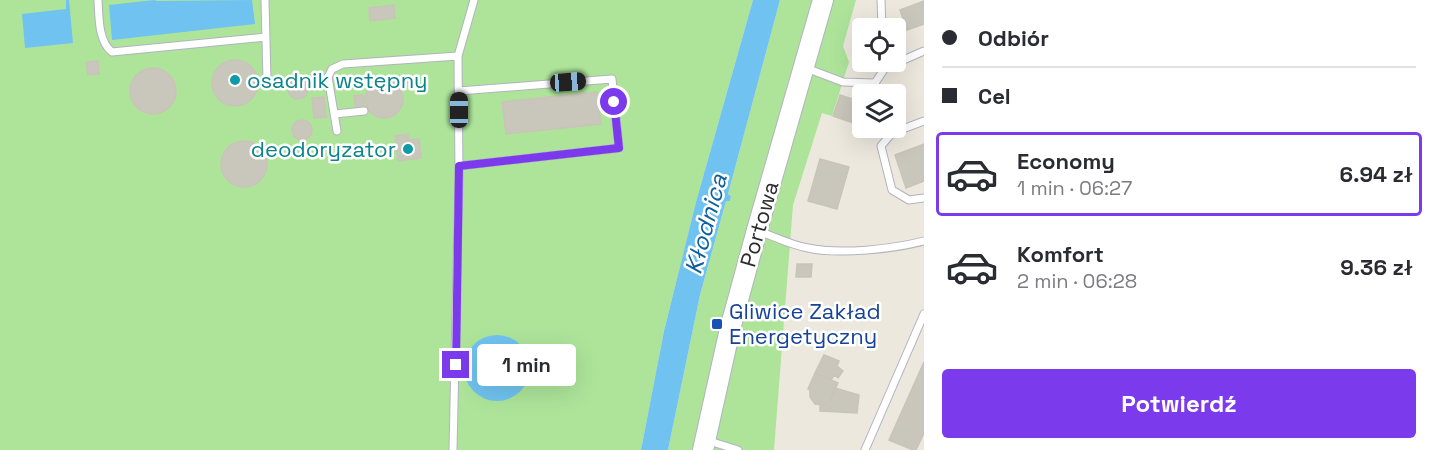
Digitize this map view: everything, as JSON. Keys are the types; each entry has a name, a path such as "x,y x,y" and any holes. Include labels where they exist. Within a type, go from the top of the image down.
{"street":[{"name":"Portowa","path":"704,445 730,329 824,0"}],"lane":[{"path":"98,0 103,40 112,52 266,37"},
{"path":"266,0 267,81"},
{"path":"453,450 459,166 458,56 474,0"},
{"path":"881,0 882,18"},
{"path":"906,57 924,51"},
{"path":"337,131 328,77 332,69 343,64 458,56"},
{"path":"804,67 843,82 875,83 880,72"},
{"path":"459,91 612,79 619,148 459,166"},
{"path":"335,114 364,111"},
{"path":"906,126 924,121"},
{"path":"886,138 881,146 892,190 909,200 924,198"},
{"path":"757,230 807,248 829,251 881,249 924,241"},
{"path":"865,450 924,314"},
{"path":"704,445 738,450"}],"green space":[{"path":"0,0 753,0 696,202 664,331 641,450 0,450"},
{"path":"780,0 856,0 843,46 849,62 832,116 822,113 793,205 774,450 668,450 700,295 726,201 730,201 731,196 728,194"}],"water":[{"path":"66,0 69,0 73,43 25,48 22,14 66,9"},
{"path":"154,0 252,0 255,24 112,40 109,5"},
{"name":"Kłodnica","path":"753,0 780,0 728,194 731,196 730,201 726,201 700,295 668,450 641,450 664,331 696,202"},
{"path":"497,335 510,337 525,350 530,368 528,381 515,396 497,401 484,399 469,386 464,368 466,355 479,340"}],"building":[{"path":"924,1 924,24 907,30 906,18 903,18 900,10"},
{"path":"394,5 395,18 370,21 369,8"},
{"name":"osadnik wstępny","path":"235,60 251,67 258,83 251,99 235,106 219,99 212,83 219,67"},
{"path":"98,61 99,74 88,75 86,62"},
{"path":"153,68 169,75 176,91 169,107 153,114 137,107 130,91 137,75"},
{"path":"298,79 305,82 308,89 305,96 298,99 291,96 288,89 291,82"},
{"path":"384,80 397,86 403,99 397,112 384,118 371,112 365,99 371,86"},
{"path":"597,92 601,124 506,134 502,102"},
{"path":"363,95 364,109 356,110 354,96"},
{"path":"840,95 852,99 852,123 833,116"},
{"path":"324,97 326,117 314,118 312,98"},
{"path":"302,120 309,123 312,130 309,137 302,140 295,137 292,130 295,123"},
{"name":"deodoryzator","path":"408,134 408,140 419,139 421,158 398,161 395,136"},
{"name":"osadnik wstępny","path":"244,141 260,148 267,164 260,180 244,187 228,180 221,164 228,148"},
{"path":"924,144 924,181 906,188 895,155"},
{"path":"820,159 849,167 837,209 808,201"},
{"path":"797,264 812,264 811,277 796,277"},
{"path":"824,355 839,361 837,366 843,371 838,378 834,375 831,380 815,373"},
{"path":"924,362 924,433 916,450 913,450 889,440"},
{"path":"815,373 838,383 830,401 824,405 815,404 810,397 808,389"},
{"path":"835,388 859,395 857,413 820,411 820,405 830,401"}],"place":[{"name":"osadnik wstępny","path":"235,80"},
{"name":"deodoryzator","path":"408,149"},
{"name":"Gliwice Zakład Energetyczny","path":"717,324"}],"route":[{"path":"456,365 459,166 619,148 614,102"}]}
